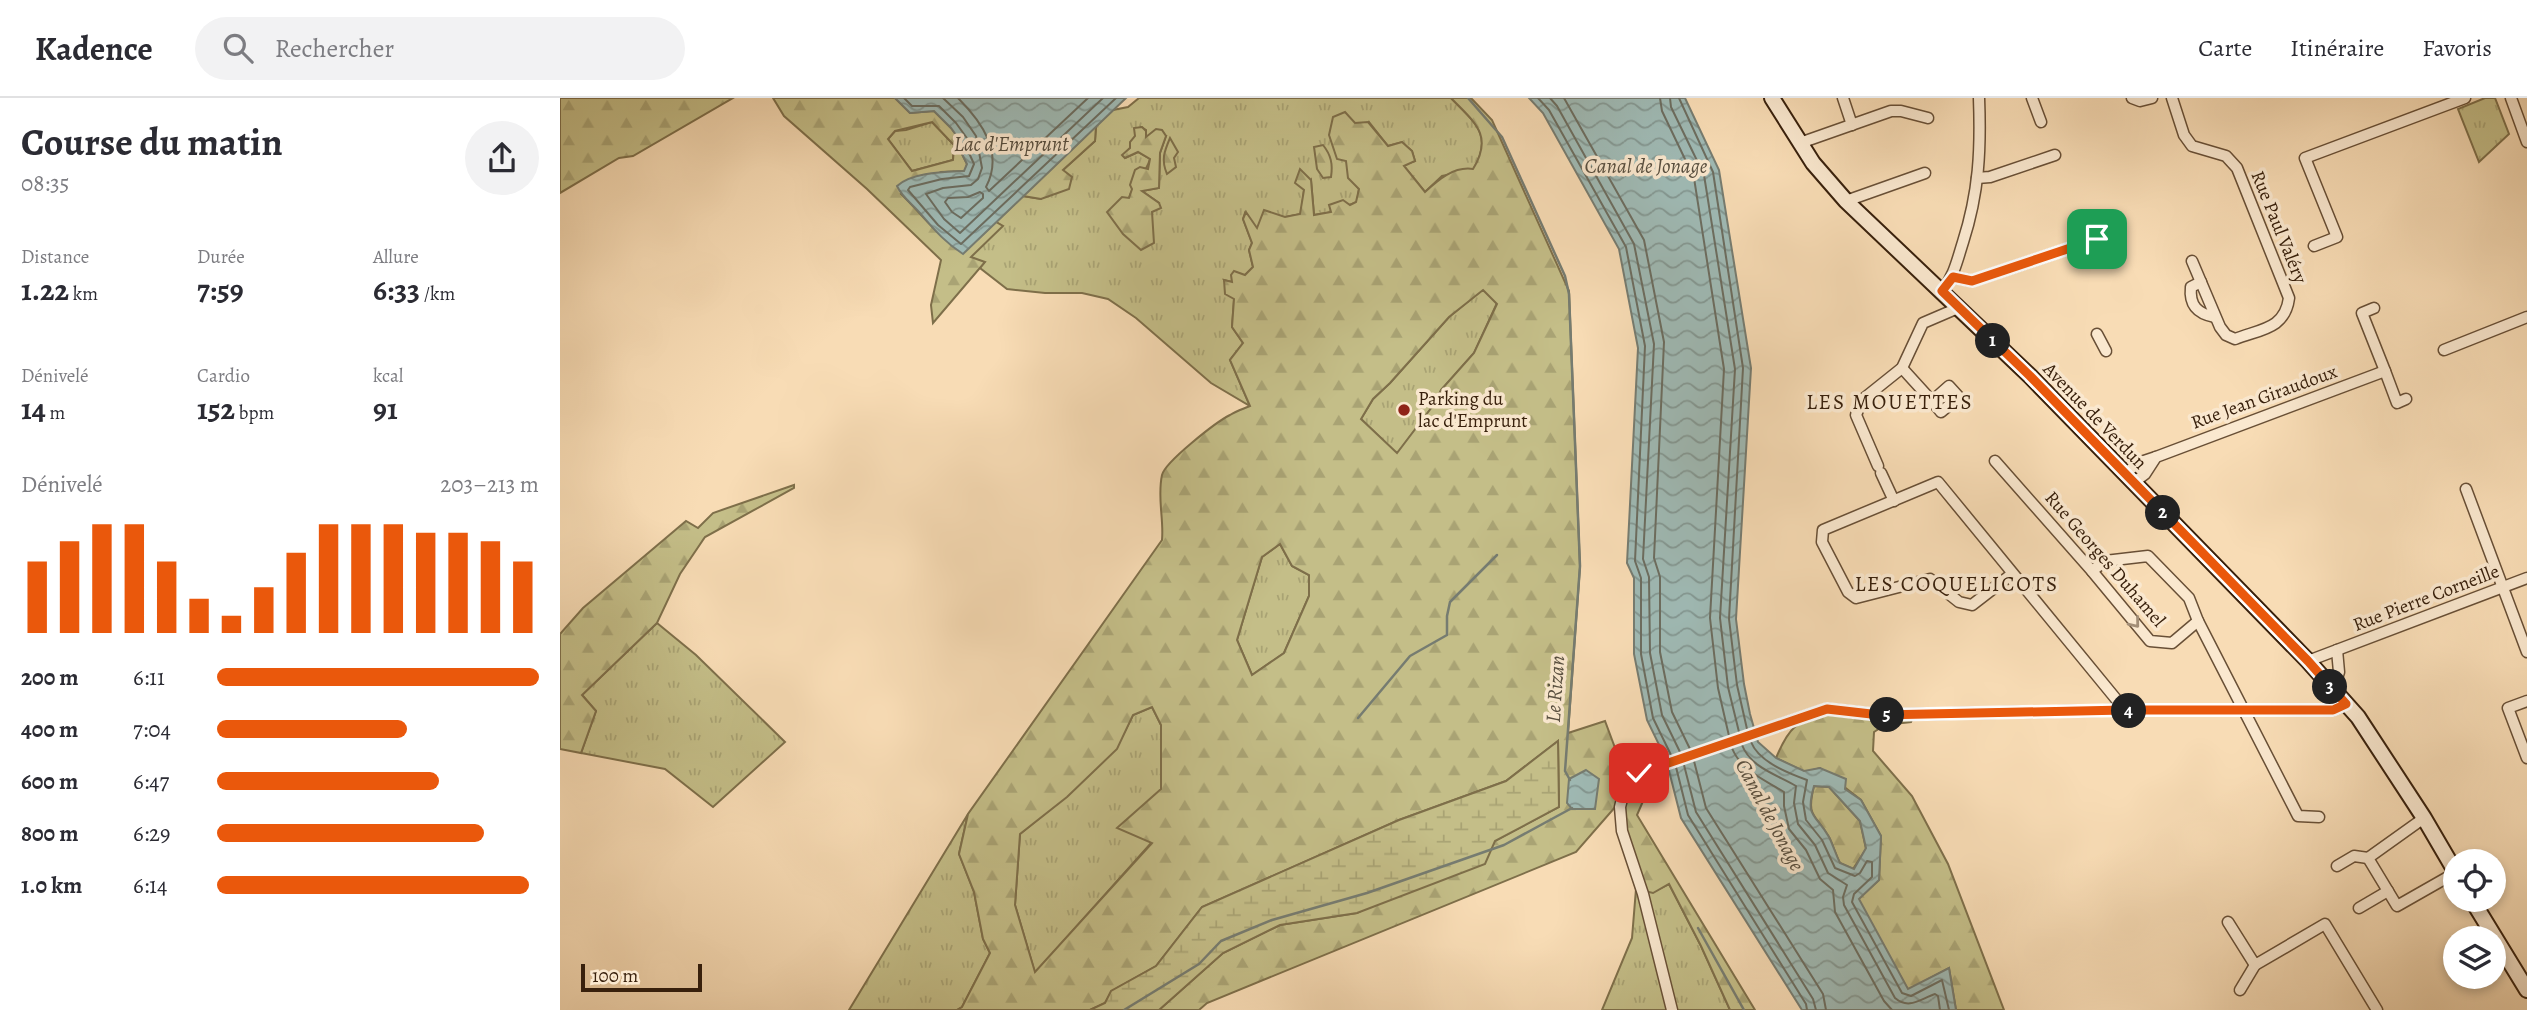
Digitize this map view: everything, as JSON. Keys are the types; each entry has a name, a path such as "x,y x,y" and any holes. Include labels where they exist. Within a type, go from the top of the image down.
{"main road":[{"name":"Avenue de Verdun","path":"1772,98 1800,143 1846,201 2030,376 2308,661 2358,717 2443,851"},
{"path":"2479,912 2527,990"}],"street":[{"path":"1843,98 1852,125"},
{"path":"1942,291 1953,277 1973,210 1979,162 1979,98"},
{"path":"2032,98 2041,122"},
{"path":"2132,98 2140,101 2152,98"},
{"name":"Rue Paul Valéry","path":"2172,98 2184,135 2192,146 2225,156 2237,168 2289,298 2287,312 2281,321 2235,339 2226,335 2215,317 2192,261"},
{"path":"2314,246 2337,237 2305,158 2465,98"},
{"path":"2511,98 2527,142"},
{"path":"1800,143 1891,111 1928,118"},
{"path":"1977,178 1990,177 2055,155"},
{"path":"1846,201 1925,173"},
{"path":"1953,277 1972,281 2097,239"},
{"name":"Rue Paul Valéry","path":"2202,282 2190,291 2196,309 2202,314 2215,317"},
{"path":"1894,500 1856,415 1862,400 1902,368 1923,323 1958,308"},
{"path":"2374,308 2362,313 2397,403 2406,399"},
{"path":"2444,350 2527,317"},
{"path":"2097,334 2106,351"},
{"path":"1902,368 1932,401"},
{"name":"Rue Jean Giraudoux","path":"2129,478 2138,463 2385,371"},
{"name":"Rue Georges Duhamel","path":"1995,461 2092,570 2150,641 2172,643 2198,621"},
{"path":"2012,574 1972,605 1959,602 1930,579 1856,598 1848,592 1822,542 1823,530 1938,482 2125,710"},
{"path":"2466,489 2527,652"},
{"path":"2092,570 2105,561 2148,556 2189,598 2198,621 2298,816 2319,817"},
{"name":"Rue Pierre Corneille","path":"2308,661 2527,578"},
{"name":"Rue Pierre Corneille","path":"2333,691 2339,672 2337,650"},
{"path":"2527,701 2508,708 2527,758"},
{"path":"1672,1010 1643,894 1622,831 1620,807 1624,791 1632,780 1646,771 1827,709 1880,715 2125,710 2333,710 2346,704"},
{"path":"2337,866 2354,856 2368,858 2424,818"},
{"path":"2368,858 2397,906 2443,879"},
{"path":"2359,908 2388,891"},
{"path":"2228,922 2255,965"},
{"path":"2239,990 2255,965 2325,924 2377,1010"}],"green space":[{"path":"560,98 733,98 633,156 619,158 560,193"},
{"path":"773,98 895,98 910,113 934,111 964,145 962,154 967,164 965,171 941,172 901,194 938,233 963,253 996,222 1003,226 971,257 985,262 933,323 931,305 941,260 867,189 784,116","holes":["932,122 954,145 953,160 912,171 888,139 895,131"]},
{"path":"1139,98 1451,98 1479,130 1482,148 1473,170 1442,176 1425,192 1403,165 1415,161 1412,151 1402,142 1388,146 1369,122 1349,156 1348,172 1359,189 1357,202 1332,212 1314,215 1311,180 1304,190 1301,214 1285,217 1257,229 1245,213 1243,219 1252,243 1249,250 1253,267 1232,282 1224,280 1234,299 1232,327 1243,343 1230,360 1250,406 1211,383 1136,318 1108,299 1082,293 1007,289 980,268 984,263 970,257 1002,226 996,222 1023,196 1041,199 1063,170 1095,141 1096,126 1113,110 1128,107","holes":["1141,127 1146,130 1145,137 1166,136 1160,153 1159,188 1142,191 1159,203 1152,212 1129,198 1150,159 1138,152 1125,158 1123,156"]},
{"path":"1451,98 1471,98 1492,120 1569,291 1580,567 1568,733 1605,721 1627,780 1644,799 1637,815 1755,1010 1730,1010 1669,884 1653,893 1636,889 1618,832 1616,806 1576,852 1207,1003 1199,1010 1159,1010 1223,953 1280,925 1357,913 1559,807 1558,741 1506,781 1399,820 1202,907 1156,966 1112,991 1105,1003 1090,1010 957,1010 962,1007 990,953 983,939 974,892 959,854 968,814 1162,540 1160,492 1165,469 1181,452 1214,426 1250,406 1230,360 1243,343 1232,327 1234,299 1225,294 1224,280 1232,282 1231,275 1234,271 1245,275 1253,267 1249,250 1252,243 1243,219 1246,212 1257,228 1264,210 1285,217 1300,214 1304,190 1295,183 1300,169 1311,180 1314,215 1331,212 1329,205 1343,200 1350,205 1356,202 1359,189 1348,178 1346,161 1337,159 1329,135 1333,117 1345,112 1355,123 1368,122 1388,146 1402,142 1412,151 1415,161 1404,166 1425,192 1453,172 1473,169 1482,147 1481,138 1474,122","holes":["1483,290 1497,304 1474,353 1441,390 1435,403 1397,453 1361,419 1373,399 1449,317","1280,544 1292,566 1309,575 1309,596 1284,653 1252,675 1237,640 1262,557","1152,707 1161,725 1161,789 1117,828 1152,843 1035,972 1015,905 1020,834 1067,797 1117,749 1133,715"]},
{"path":"2485,98 2495,98 2509,134 2479,162 2458,109"},
{"path":"932,122 954,145 953,160 912,171 888,139 895,131"},
{"path":"1096,126 1095,141 1063,170 1072,177 1069,189 1041,199 1023,196"},
{"path":"1142,127 1146,131 1146,137 1156,129 1162,130 1166,136 1160,153 1159,188 1142,191 1159,203 1161,208 1152,212 1154,243 1141,250 1123,234 1107,212 1122,197 1129,198 1135,170 1140,167 1148,169 1150,159 1138,152 1125,158 1122,155 1130,148 1130,142 1135,136 1134,128"},
{"path":"1170,138 1178,152 1174,158 1176,167 1167,174 1164,156"},
{"path":"1323,145 1330,156 1332,168 1331,177 1323,178 1317,169 1314,147"},
{"path":"1483,289 1497,303 1474,353 1441,390 1435,403 1397,454 1361,419 1373,399 1449,317"},
{"path":"794,485 794,488 705,537 680,574 657,623 582,695 596,711 581,753 560,749 560,634 583,608 686,521 698,528 713,513"},
{"path":"1280,544 1292,566 1309,575 1309,596 1284,653 1252,675 1237,640 1262,557"},
{"path":"657,623 696,655 785,742 713,807 665,769 581,753 596,711 582,695"},
{"path":"1152,707 1161,725 1161,789 1152,842 1035,973 1015,905 1020,834 1067,796 1116,749 1133,715"},
{"path":"1828,713 1913,717 1911,722 1885,725 1874,732 1873,751 1912,796 1948,864 2004,1010 1956,1010 1949,968 1908,990 1858,899 1879,880 1881,836 1861,800 1820,768 1805,772 1776,758 1794,727"},
{"path":"1558,741 1559,807 1495,841 1485,864 1357,913 1280,925 1223,953 1159,1010 1090,1010 1105,1003 1111,991 1156,966 1202,907 1399,820 1506,781"},
{"path":"1814,786 1829,787 1860,821 1866,849 1853,869 1840,863 1829,837 1813,814 1811,804"},
{"path":"968,814 959,854 974,892 983,939 990,953 962,1007 957,1010 849,1010"},
{"path":"1669,884 1730,1010 1602,1010 1632,938 1636,889 1653,892"}],"water":[{"name":"Lac d'Emprunt","path":"895,98 1126,98 963,254 939,234 897,186 920,175 964,171 967,164 962,154 963,145 934,111 910,113"},
{"name":"Canal de Jonage","path":"1529,98 1685,98 1719,170 1751,368 1736,619 1750,714 1758,742 1776,758 1804,771 1820,768 1846,779 1845,789 1861,800 1881,836 1879,880 1859,899 1908,989 1949,968 1956,1010 1802,1010 1681,818 1666,759 1647,720 1634,654 1634,578 1627,563 1638,348 1619,249 1543,113","holes":["1814,786 1829,787 1860,821 1866,848 1854,869 1840,863 1829,837 1811,810"]},
{"path":"1586,770 1599,779 1595,809 1572,809 1567,803 1569,779"}],"waterway":[{"name":"Le Rizan","path":"1468,98 1502,137 1565,276 1569,294 1580,566 1565,771 1570,780"},
{"path":"1358,718 1410,656 1447,635 1450,602 1497,555"},
{"name":"Le Rizan","path":"1124,1010 1199,964 1221,941 1272,920 1367,893 1504,845 1572,808"},
{"path":"1698,928 1744,1010"}],"place":[{"name":"Parking du lac d'Emprunt","path":"1404,410"}],"district":[{"name":"LES MOUETTES","path":"1890,402"},
{"name":"LES COQUELICOTS","path":"1957,584"}],"route":[{"path":"1639,773 1827,709 1880,715 2125,710 2333,710 2346,704 2308,661 2030,376 1942,291 1953,277 1972,281 2097,239"}]}
